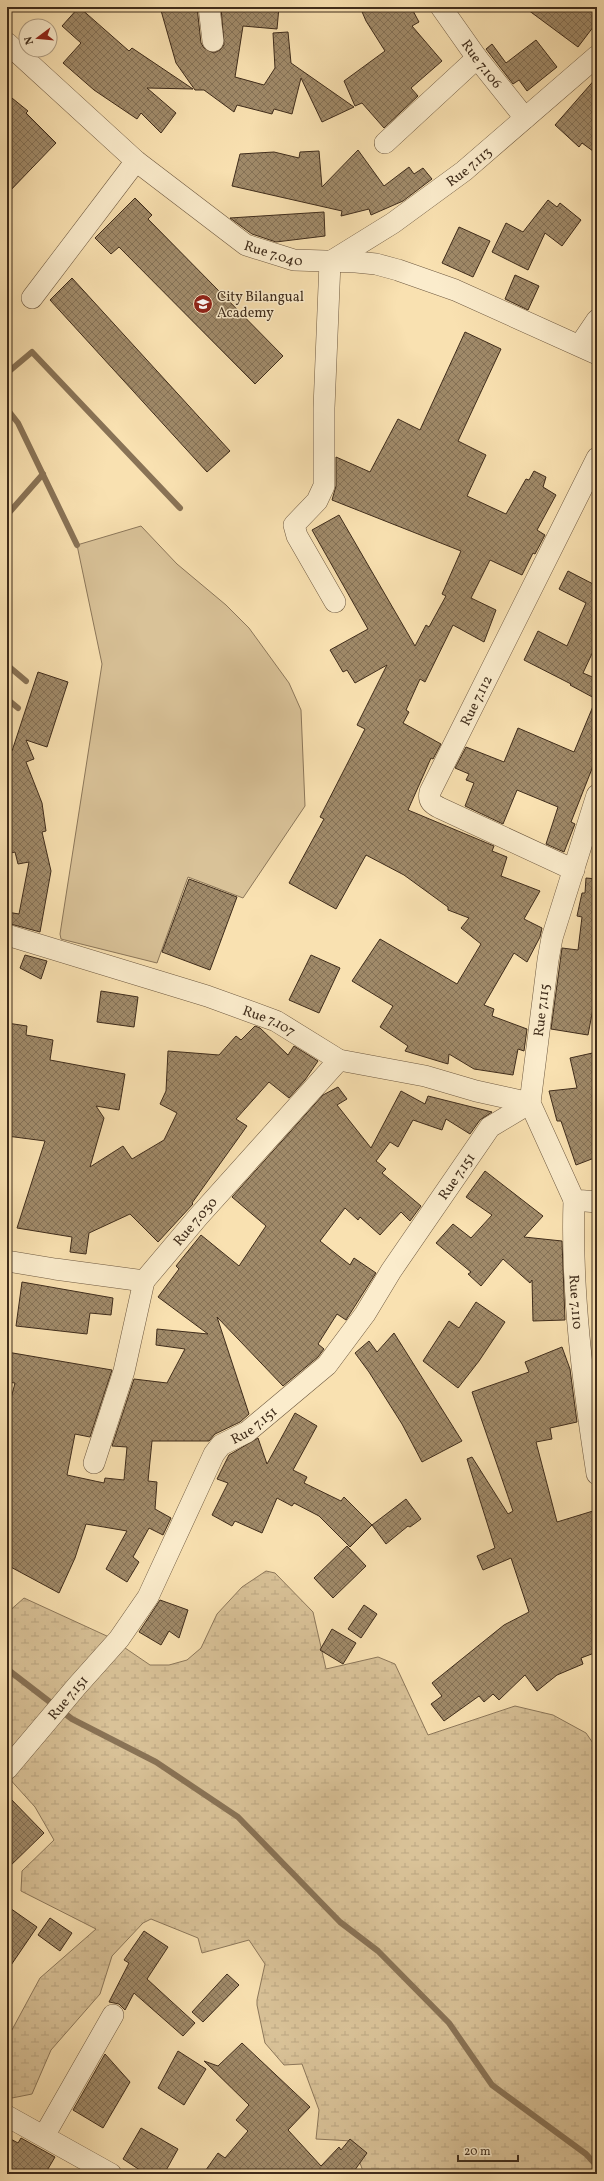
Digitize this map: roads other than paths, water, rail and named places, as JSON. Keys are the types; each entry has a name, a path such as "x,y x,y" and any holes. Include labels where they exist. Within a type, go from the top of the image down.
{"street":[{"path":"209,7 213,41"},
{"name":"Rue 7.106","path":"441,7 477,58 525,118"},
{"name":"Rue 7.040","path":"7,43 136,161 246,245 294,260 369,263 398,270 455,290 588,349"},
{"name":"Rue 7.113","path":"330,262 400,218 464,171 597,56"},
{"path":"385,143 477,58"},
{"path":"32,298 136,161"},
{"path":"330,262 324,408 324,486 317,500 294,525 296,536 335,602"},
{"path":"588,349 597,320"},
{"name":"Rue 7.112","path":"574,870 440,808 432,804 429,798 430,792 597,458"},
{"name":"Rue 7.115","path":"530,1103 552,938 597,795"},
{"name":"Rue 7.107","path":"7,935 207,996 276,1021 339,1060 425,1076 476,1091 530,1103"},
{"name":"Rue 7.030","path":"144,1281 198,1217 339,1060"},
{"path":"530,1103 574,1200 597,1202"},
{"name":"Rue 7.151","path":"7,1769 52,1717 76,1686 119,1639 148,1597 214,1454 221,1445 247,1432 327,1365 365,1314 392,1271 490,1127 530,1103"},
{"name":"Rue 7.110","path":"574,1200 574,1264 584,1386 597,1474"},
{"path":"7,1261 55,1270 144,1281 124,1371 94,1463"},
{"path":"44,2136 113,2015"},
{"path":"7,2116 111,2174"}],"waterway":[{"path":"7,373 32,352 180,508"},
{"path":"7,409 18,423 77,545"},
{"path":"7,515 43,474"},
{"path":"7,665 26,681"},
{"path":"7,699 18,708"},
{"path":"7,1669 72,1719 156,1762 238,1817 340,1922 378,1951 449,2023 492,2085 586,2154 597,2166"}],"place":[{"name":"City Bilangual Academy","path":"203,304"}]}
